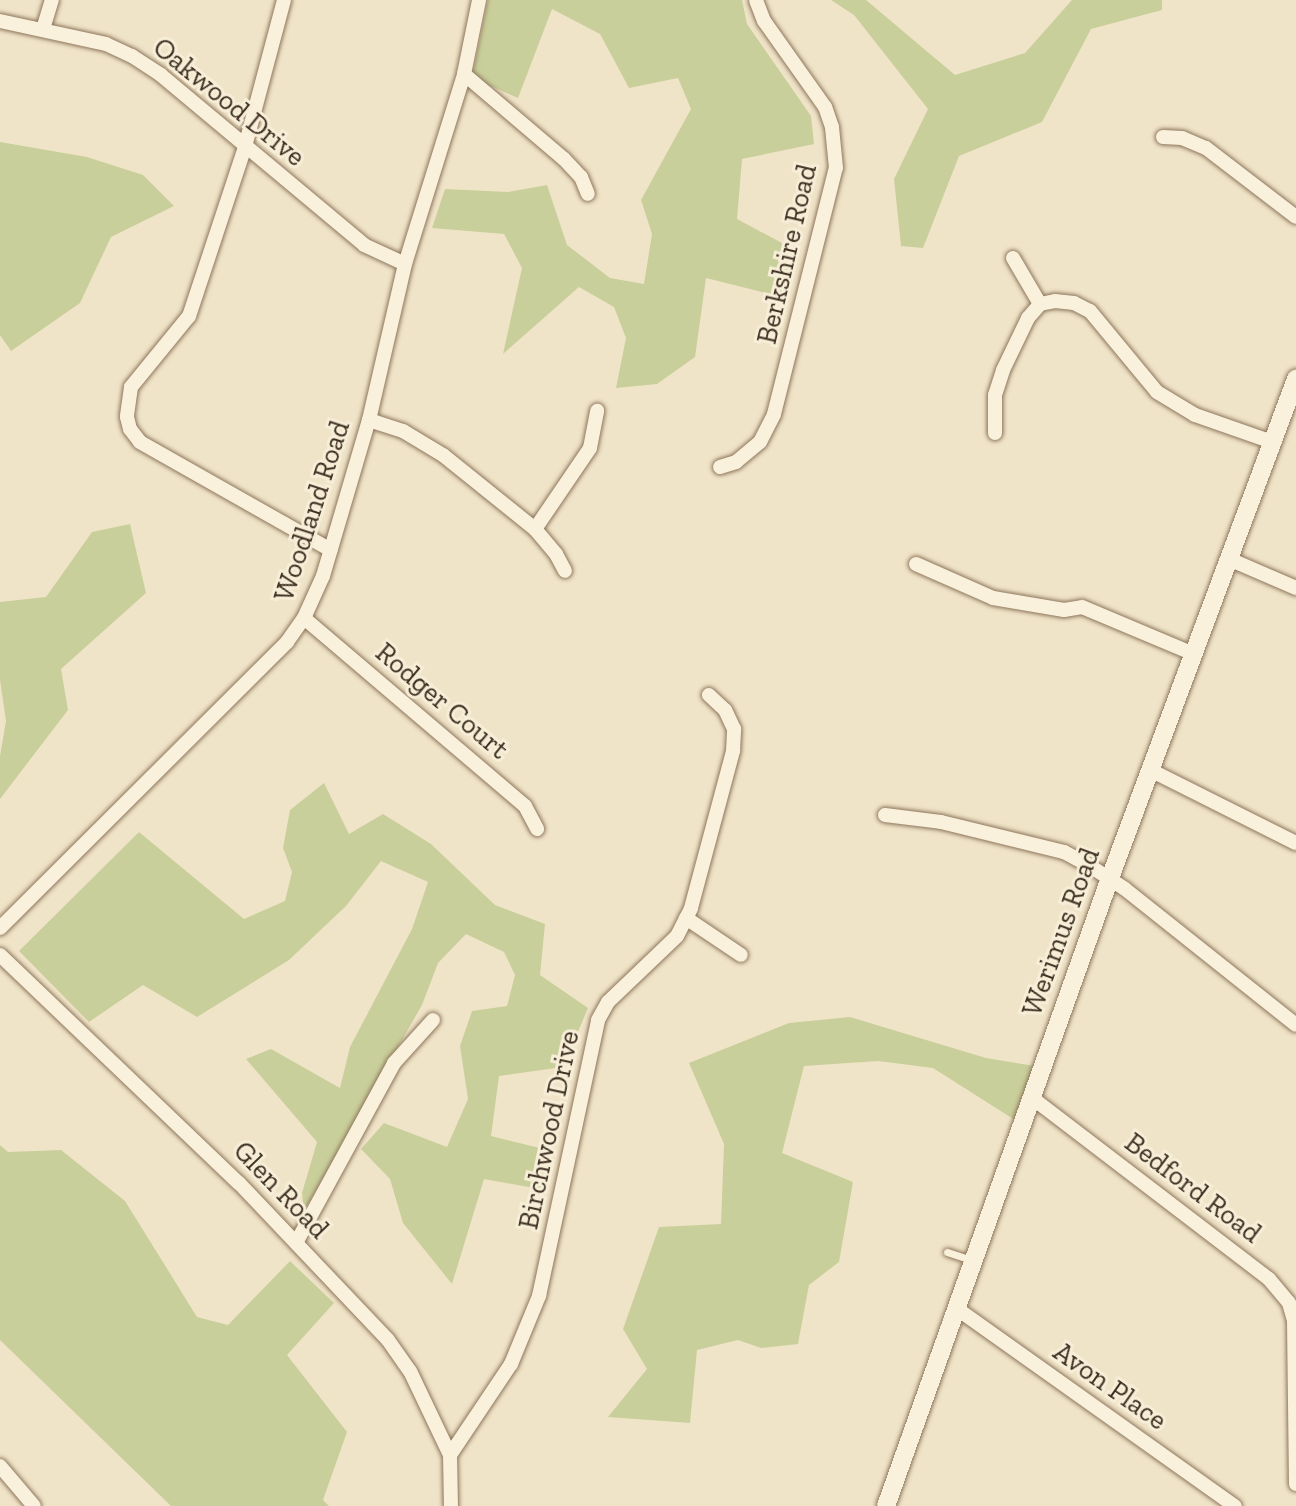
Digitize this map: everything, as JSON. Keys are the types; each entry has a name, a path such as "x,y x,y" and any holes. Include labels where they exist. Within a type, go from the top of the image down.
{"main road":[{"name":"Werimus Road","path":"886,1506 1110,878 1296,379"}],"street":[{"path":"43,29 52,0"},
{"path":"284,0 245,147 189,316 131,387 127,417 130,429 140,442 331,550"},
{"name":"Woodland Road","path":"0,928 287,642 304,618 331,550 369,420 405,264 464,74 479,0"},
{"name":"Berkshire Road","path":"720,467 736,462 760,442 774,414 836,168 832,127 825,107 764,21 756,0"},
{"name":"Oakwood Drive","path":"0,21 106,44 132,56 161,75 364,245 405,264"},
{"path":"464,74 564,159 581,177 588,194"},
{"path":"1163,137 1182,138 1206,148 1296,217"},
{"path":"1013,258 1040,304"},
{"path":"995,433 995,395 1003,370 1028,318 1040,304 1074,303 1090,311 1157,392 1195,415 1272,442"},
{"path":"535,529 590,448 597,411"},
{"path":"369,420 403,431 443,455 535,529 556,554 565,571"},
{"path":"1229,559 1296,588"},
{"path":"916,564 993,598 1064,610 1082,607 1194,654"},
{"name":"Rodger Court","path":"304,618 525,806 537,829"},
{"name":"Birchwood Drive","path":"450,1455 511,1364 539,1296 598,1020 608,1002 677,936 686,918 733,751 734,729 725,710 709,695"},
{"path":"1150,770 1296,843"},
{"path":"885,815 941,822 1064,852 1110,878 1296,1025"},
{"path":"686,918 741,955"},
{"name":"Glen Road","path":"0,955 207,1151 388,1340 416,1381 450,1455 451,1506"},
{"path":"296,1243 394,1063 433,1020"},
{"name":"Bedford Road","path":"1031,1097 1269,1279 1289,1303 1294,1321 1296,1484"},
{"name":"Avon Place","path":"956,1308 1235,1506"},
{"path":"0,1466 34,1506"}],"lane":[{"path":"947,1252 973,1261"}],"green space":[{"path":"488,0 742,0 747,24 811,116 814,144 742,159 737,219 795,250 782,297 706,278 695,357 657,384 616,388 626,338 614,307 579,287 503,354 522,268 504,234 432,228 445,189 508,192 547,185 567,245 610,278 644,284 652,234 641,200 691,109 678,78 629,88 600,34 552,9 518,98 472,78"},
{"path":"831,0 866,0 955,75 1025,53 1072,0 1162,0 1162,10 1091,29 1042,122 959,156 923,248 901,246 894,179 928,109 854,15"},
{"path":"0,142 87,157 143,175 174,206 111,237 80,303 11,351 0,335"},
{"path":"130,524 146,593 61,669 68,710 0,799 0,756 6,721 0,680 0,602 46,597 92,532"},
{"path":"324,783 349,834 383,814 431,844 495,905 545,924 540,975 588,1008 563,1067 499,1076 491,1136 552,1151 545,1190 484,1179 452,1284 403,1223 390,1179 361,1149 384,1123 447,1147 468,1099 460,1046 472,1011 507,1006 515,975 504,952 466,934 438,963 422,1005 304,1211 302,1193 317,1142 246,1059 271,1049 340,1088 350,1047 412,929 428,882 381,861 346,906 289,960 197,1017 143,985 89,1022 19,951 139,832 244,919 285,901 292,872 283,848 290,810"},
{"path":"850,1017 986,1058 1041,1067 1021,1124 933,1068 878,1061 804,1066 782,1153 853,1182 839,1262 809,1285 798,1344 761,1348 738,1340 697,1350 690,1423 608,1417 647,1369 623,1329 659,1227 721,1224 724,1144 689,1063 789,1023"},
{"path":"0,1145 8,1152 61,1150 125,1201 197,1317 228,1325 290,1261 334,1303 287,1355 347,1432 323,1500 329,1506 171,1506 0,1340"}]}
